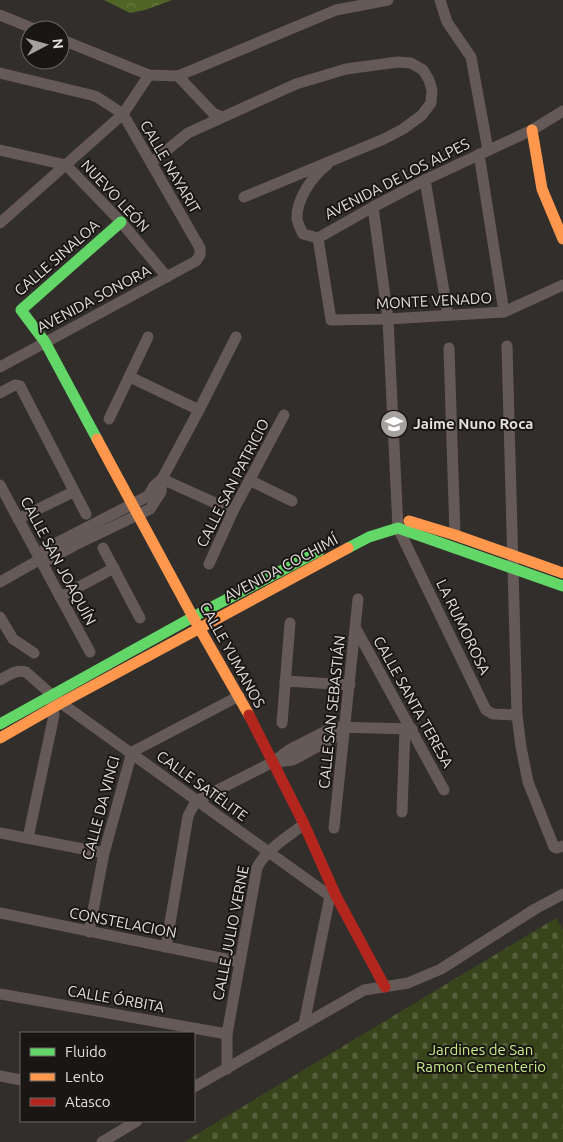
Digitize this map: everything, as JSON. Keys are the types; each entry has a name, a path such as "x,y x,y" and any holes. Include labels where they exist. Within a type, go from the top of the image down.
{"street":[{"path":"70,44 149,75 178,76 336,10 388,0"},
{"path":"440,0 447,22 471,57 504,312"},
{"path":"0,15 20,23"},
{"path":"151,163 188,133 296,84 346,69 398,62 411,63 423,70 432,90 431,103 422,115 403,130 244,197"},
{"path":"0,73 97,97 122,114 0,222"},
{"name":"CALLE NAYARIT","path":"149,75 122,114 200,248 200,255"},
{"path":"178,76 213,113 222,117"},
{"name":"AVENIDA DE LOS ALPES","path":"331,320 318,238 372,207 425,180 562,114"},
{"path":"532,130 542,189 563,239"},
{"name":"NUEVO LEÓN","path":"2,152 66,165 121,222 167,276"},
{"path":"318,238 303,234 297,220 299,202 324,166 336,158"},
{"path":"425,180 448,314"},
{"path":"372,207 388,319 397,523"},
{"name":"CALLE SINALOA","path":"45,342 22,313 23,306 121,222"},
{"name":"AVENIDA SONORA","path":"0,367 196,260 200,255"},
{"name":"MONTE VENADO","path":"331,320 388,319 448,314 478,315 504,312 563,285"},
{"path":"0,582 39,560 45,549 75,539 136,510 150,509 161,492 162,479 236,337"},
{"path":"109,419 148,338"},
{"name":"CALLE YUMANOS","path":"45,342 199,628 239,696 304,824 333,896 385,987"},
{"path":"507,346 518,715 521,747 528,782 554,847 560,847"},
{"path":"449,348 455,534"},
{"path":"130,377 199,410"},
{"path":"0,393 18,384 20,386 86,514"},
{"name":"CALLE SAN PATRICIO","path":"209,564 233,510 284,416"},
{"path":"162,479 233,510"},
{"path":"250,480 292,502"},
{"name":"CALLE SAN JOAQUÍN","path":"0,485 90,652"},
{"path":"18,519 73,492"},
{"path":"397,523 455,534 563,573"},
{"path":"397,523 563,586"},
{"name":"AVENIDA COCHIMÍ","path":"0,738 56,701 193,617 364,528 397,523"},
{"name":"AVENIDA COCHIMÍ","path":"0,724 56,701 397,523"},
{"name":"LA RUMOROSA","path":"397,523 486,710 493,714 518,715"},
{"path":"103,548 140,618"},
{"path":"60,597 114,568"},
{"name":"CALLE SAN SEBASTIÁN","path":"334,828 346,728 358,599"},
{"path":"0,617 10,636 34,653"},
{"path":"282,723 290,623"},
{"name":"CALLE SANTA TERESA","path":"356,629 444,790"},
{"name":"CALLE SATÉLITE","path":"0,680 21,670 26,672 56,701 132,752 196,801 333,896"},
{"path":"285,681 350,685"},
{"name":"CALLE DA VINCI","path":"89,932 104,853 132,752 239,696"},
{"path":"28,838 56,701"},
{"path":"166,947 188,816 196,801 273,762 293,760 337,736 346,728 409,729 402,812"},
{"name":"CALLE JULIO VERNE","path":"227,1068 227,1034 256,868 269,852 304,824"},
{"path":"0,833 104,853"},
{"path":"195,1087 364,990 414,982 441,969 535,909 563,894"},
{"path":"304,1024 333,896"},
{"name":"CONSTELACION","path":"0,913 240,962"},
{"name":"CALLE ÓRBITA","path":"0,994 227,1034"},
{"path":"0,1076 20,1080"},
{"path":"102,1142 135,1122"}],"green space":[{"path":"104,0 172,0 145,10 130,13"},
{"name":"Jardines de San Ramon Cementerio","path":"556,918 563,930 563,1142 184,1142"}],"traffic: fast":[{"path":"97,439 45,342 21,310 121,222"},
{"path":"348,548 369,537 398,528 563,586"},
{"path":"0,724 193,617 319,551"}],"traffic: slow":[{"path":"532,130 542,189 563,239"},
{"path":"97,439 193,617 249,715"},
{"path":"409,521 563,573"},
{"path":"0,738 348,548"}],"traffic: jam":[{"path":"249,715 304,824 336,896 385,987"}],"place":[{"name":"Jaime Nuno Roca","path":"394,424"}]}
